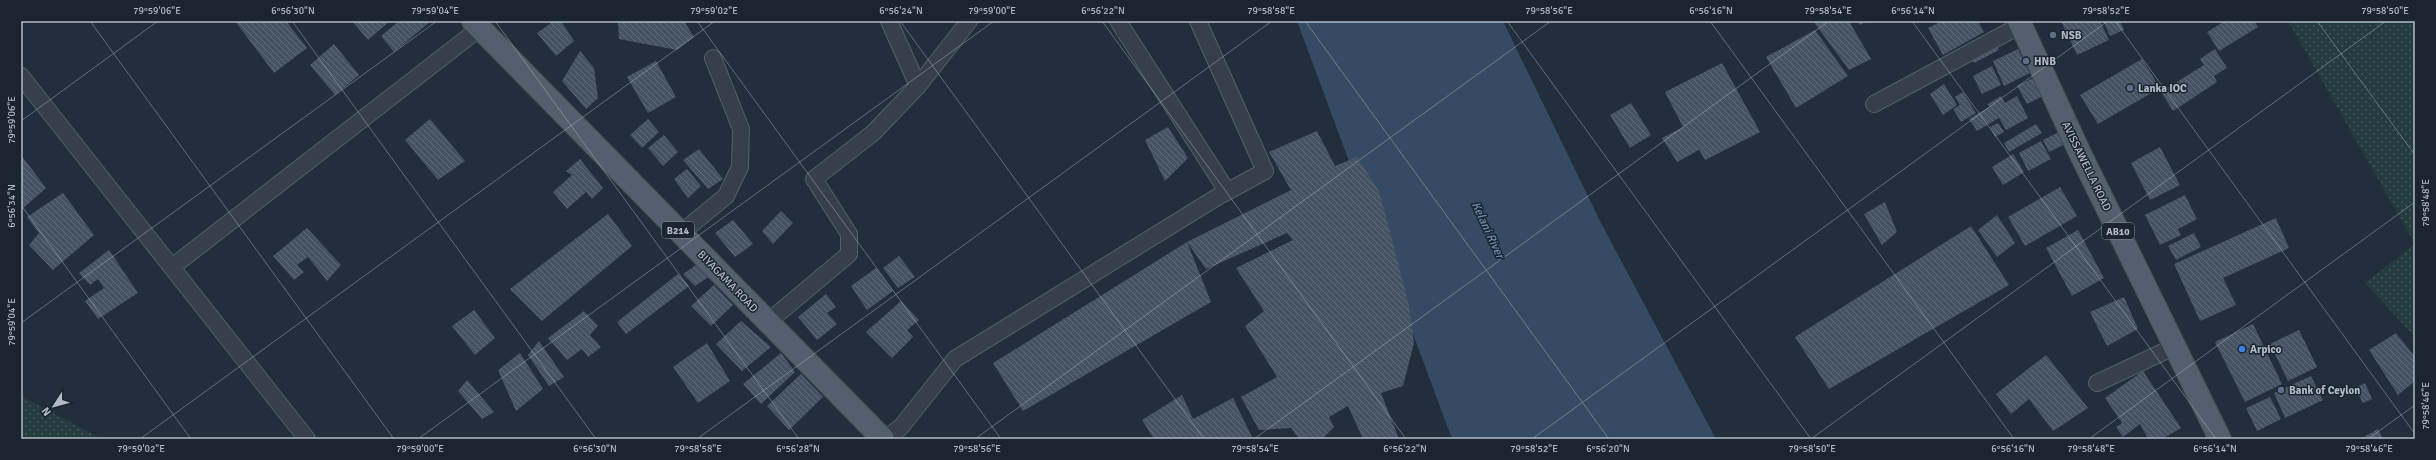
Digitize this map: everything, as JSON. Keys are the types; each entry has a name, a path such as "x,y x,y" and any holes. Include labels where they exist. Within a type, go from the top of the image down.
{"main road":[{"name":"AVISSAWELLA ROAD","path":"2020,23 2080,153 2176,346 2220,439"},
{"name":"BIYAGAMA ROAD","path":"477,25 884,439"}],"street":[{"path":"889,21 918,86"},
{"path":"768,322 849,254 849,234 814,179 873,133 918,86 969,21"},
{"path":"1118,21 1227,191 1223,194"},
{"path":"884,439 901,427 955,359 1223,194 1265,171 1198,21"},
{"path":"1874,104 2020,23"},
{"path":"172,267 477,25"},
{"path":"681,233 726,196 740,167 741,129 713,58"},
{"path":"21,76 307,439"},
{"path":"2097,383 2176,346"}],"green space":[{"path":"2288,21 2415,21 2415,244"},
{"path":"2415,244 2415,337 2365,283"},
{"path":"21,396 102,439 21,439"}],"water":[{"name":"Kelani River","path":"1297,21 1503,21 1601,223 1716,439 1452,439"}],"building":[{"path":"235,21 286,21 307,48 274,73"},
{"path":"352,21 390,21 368,40"},
{"path":"399,21 431,21 394,52 381,36"},
{"path":"554,21 561,21 574,41 556,56 537,33"},
{"path":"618,21 684,21 694,37 677,50 619,39"},
{"path":"1813,21 1849,21 1871,59 1849,70"},
{"path":"1858,21 1867,21 1860,25"},
{"path":"1942,21 1978,21 1984,32 1943,55 1928,28"},
{"path":"2061,21 2100,21 2109,40 2077,55"},
{"path":"2103,21 2120,21 2124,30 2110,36"},
{"path":"2225,21 2254,21 2258,27 2219,51 2207,32"},
{"path":"1815,30 1848,76 1796,108 1766,57"},
{"path":"1994,40 1999,50 1974,63 1969,54"},
{"path":"334,44 359,75 335,95 310,65"},
{"path":"2018,49 2030,73 2004,86 1993,61"},
{"path":"2215,49 2227,68 2214,76 2217,82 2173,111 2161,92 2204,65 2200,59"},
{"path":"580,51 594,68 598,98 586,109 562,81"},
{"path":"2142,59 2160,88 2098,124 2080,95"},
{"path":"656,61 676,97 648,113 627,77"},
{"path":"1722,63 1760,132 1705,160 1699,150 1677,162 1662,138 1683,127 1665,92"},
{"path":"1992,66 2001,85 1982,94 1973,76"},
{"path":"2033,78 2043,96 2027,104 2017,86"},
{"path":"1944,84 1957,105 1943,115 1930,94"},
{"path":"1963,92 1976,113 1961,122 1953,109 1960,105 1955,97"},
{"path":"2001,96 2005,103 2017,96 2028,118 2006,130 1999,118 1977,131 1969,119 1989,107 1988,104"},
{"path":"1631,103 1651,135 1630,148 1610,115"},
{"path":"430,119 465,161 438,180 405,140"},
{"path":"648,119 659,132 642,148 630,135"},
{"path":"1998,123 2004,132 1995,137 1990,127"},
{"path":"2036,124 2042,133 2009,152 2004,143"},
{"path":"1168,127 1188,158 1165,181 1145,140"},
{"path":"1317,131 1335,166 1357,157 1379,191 1409,305 1414,343 1403,386 1381,393 1399,439 1363,439 1348,406 1329,417 1334,427 1322,439 1299,439 1291,428 1259,430 1241,397 1277,377 1245,326 1264,311 1236,268 1293,240 1287,233 1206,269 1187,242 1291,190 1269,152"},
{"path":"2059,132 2065,144 2049,152 2043,140"},
{"path":"664,135 678,152 663,166 648,148"},
{"path":"2041,141 2051,159 2028,171 2019,153"},
{"path":"2160,147 2180,185 2150,200 2131,163"},
{"path":"699,149 723,179 708,189 683,160"},
{"path":"2013,154 2024,172 2003,185 1992,167"},
{"path":"21,155 46,188 21,210"},
{"path":"580,159 603,188 592,199 586,192 567,209 553,192 572,175 566,171"},
{"path":"687,169 701,186 688,198 674,179"},
{"path":"2060,187 2077,216 2025,246 2008,217"},
{"path":"63,193 94,235 53,270 29,245 39,233 27,217"},
{"path":"2185,195 2197,219 2178,229 2181,235 2160,245 2145,215"},
{"path":"1885,202 1897,232 1882,245 1864,214"},
{"path":"781,211 793,223 773,244 762,231"},
{"path":"608,214 632,246 542,321 510,289"},
{"path":"1997,215 2015,243 1997,257 1978,230"},
{"path":"2276,218 2289,248 2223,278 2236,305 2200,321 2174,264"},
{"path":"733,220 753,244 735,257 715,233"},
{"path":"1971,226 2009,285 1829,389 1795,337"},
{"path":"307,228 341,265 327,281 308,257 297,265 304,272 294,280 273,256"},
{"path":"2078,230 2104,278 2072,296 2046,248"},
{"path":"2194,233 2201,247 2176,260 2168,246"},
{"path":"1187,242 1211,302 1023,411 993,363"},
{"path":"109,250 138,293 98,319 85,301 104,288 98,279 90,285 79,273"},
{"path":"899,256 915,277 898,288 883,268"},
{"path":"699,263 710,276 695,286 683,274"},
{"path":"876,268 893,291 867,310 851,286"},
{"path":"678,274 689,286 626,334 617,322"},
{"path":"714,285 733,305 711,326 691,306"},
{"path":"826,294 836,307 827,313 837,324 817,340 798,317"},
{"path":"2124,297 2138,329 2107,346 2090,312"},
{"path":"901,301 919,320 907,330 913,337 892,358 866,332"},
{"path":"474,310 495,338 475,355 452,326"},
{"path":"584,311 598,326 590,335 601,347 588,357 582,349 567,360 548,338"},
{"path":"741,321 771,347 742,371 716,344"},
{"path":"2253,324 2282,384 2245,402 2215,342"},
{"path":"2299,330 2317,367 2288,381 2270,344"},
{"path":"2396,333 2415,357 2415,381 2398,395 2369,350"},
{"path":"539,341 564,377 549,386 528,355"},
{"path":"707,343 730,381 698,403 673,367"},
{"path":"520,353 543,389 516,411 498,370"},
{"path":"781,353 795,372 761,404 743,384"},
{"path":"2046,355 2088,408 2053,431 2029,399 2011,414 1996,394"},
{"path":"2143,371 2181,428 2162,439 2148,439 2140,424 2123,437 2116,427 2122,423 2105,398"},
{"path":"801,374 823,397 789,430 767,406"},
{"path":"2311,376 2323,400 2285,418 2274,393"},
{"path":"467,380 494,412 482,419 458,391"},
{"path":"2365,383 2372,399 2363,403 2355,388"},
{"path":"1182,395 1193,419 1233,398 1252,437 1154,439 1142,420"},
{"path":"2270,397 2281,419 2257,431 2246,408"},
{"path":"2378,429 2383,439 2360,439"}],"place":[{"name":"NSB","path":"2053,35"},
{"name":"HNB","path":"2026,61"},
{"name":"Lanka IOC","path":"2130,88"},
{"name":"Arpico","path":"2242,349"},
{"name":"Bank of Ceylon","path":"2281,390"}]}
